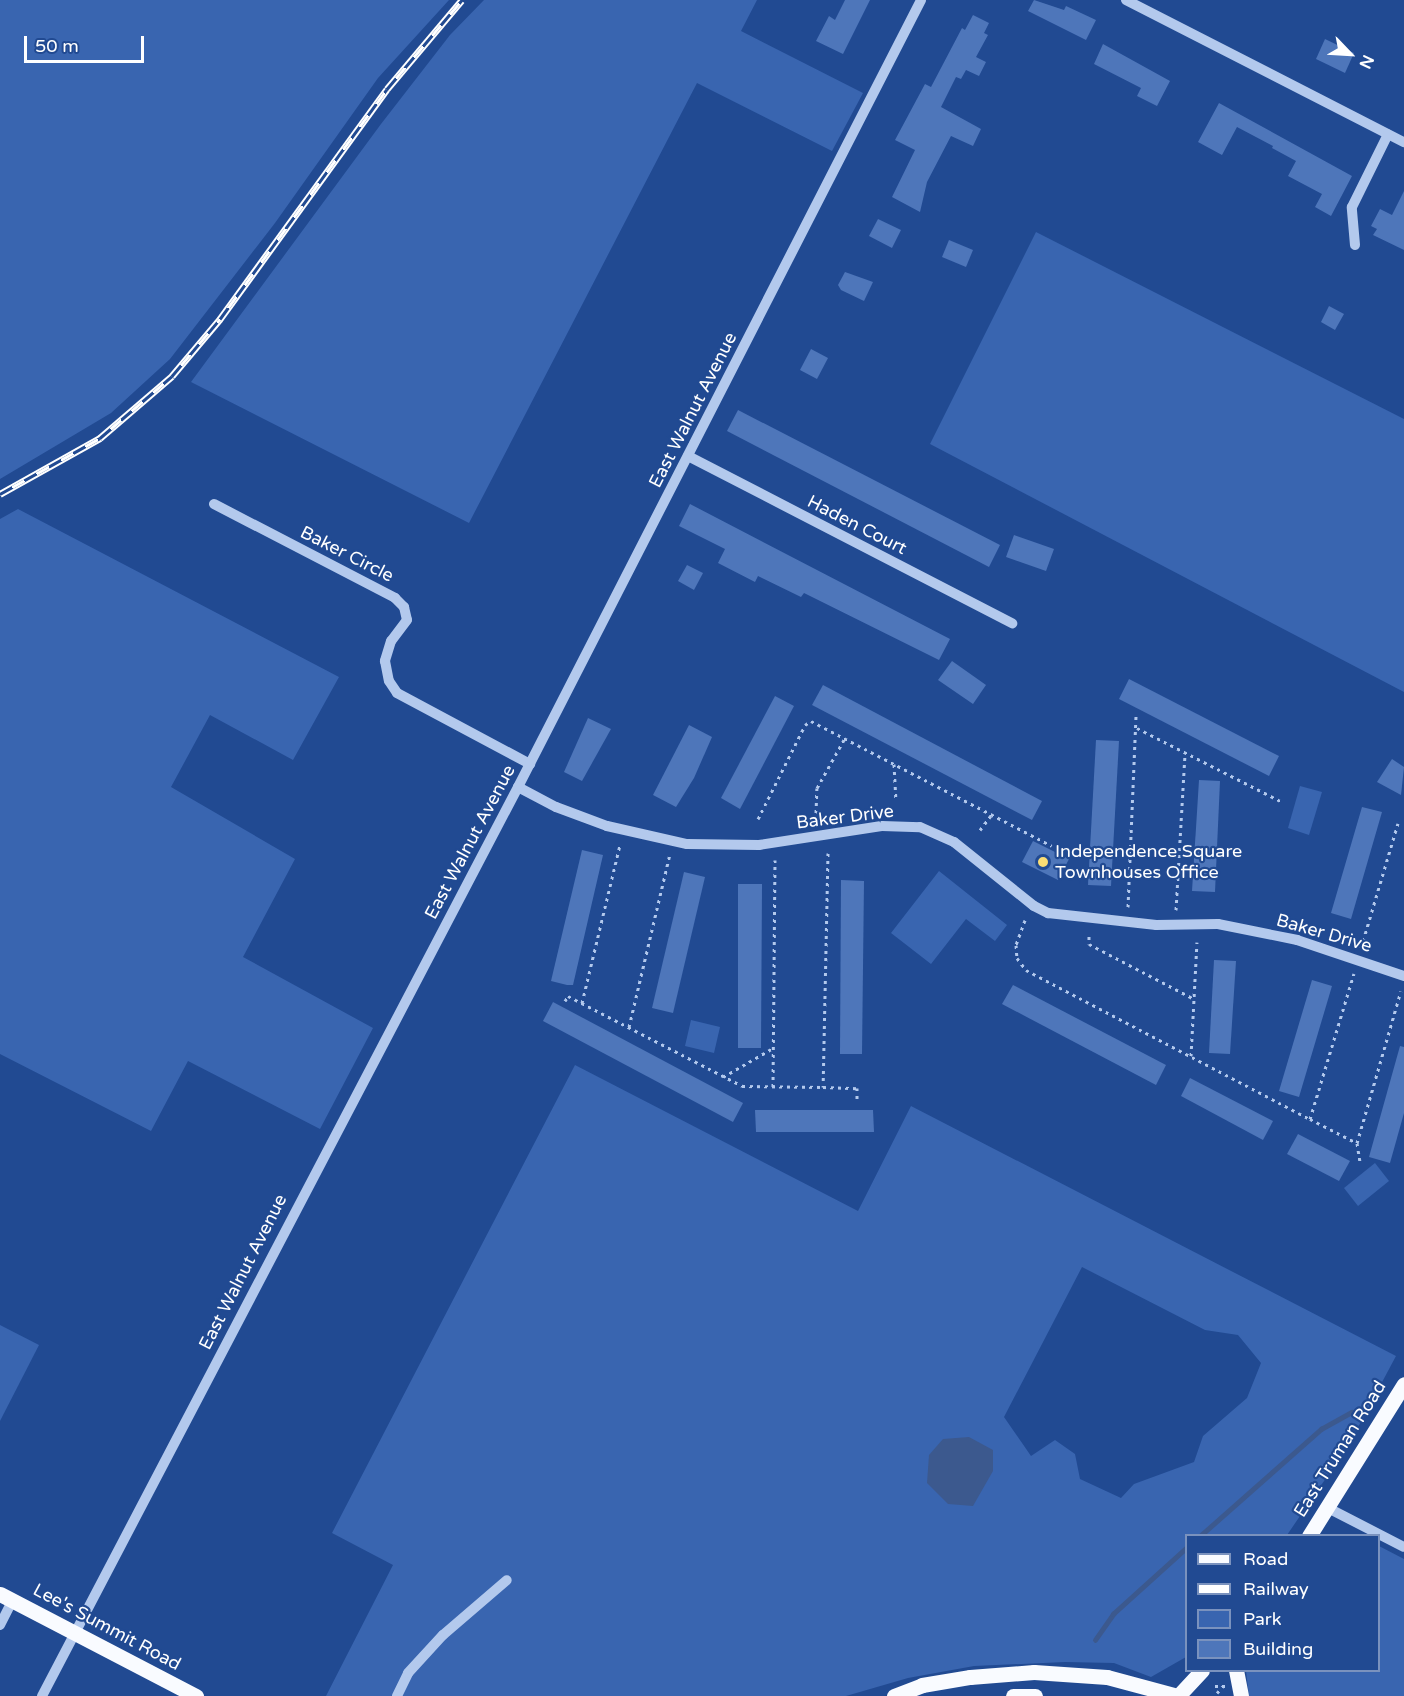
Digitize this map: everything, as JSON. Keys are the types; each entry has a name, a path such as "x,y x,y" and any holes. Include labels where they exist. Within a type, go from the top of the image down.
{"main road":[{"name":"East Truman Road","path":"1310,1534 1404,1384"},
{"name":"Lee's Summit Road","path":"6,1597 196,1696"},
{"path":"894,1696 922,1685 970,1677 1034,1672 1107,1677 1178,1696 1201,1672"},
{"path":"1236,1672 1241,1696"},
{"path":"1013,1696 1035,1696"}],"street":[{"name":"East Walnut Avenue","path":"42,1696 77,1633 311,1176 530,764 921,0"},
{"path":"1126,0 1404,142"},
{"path":"1355,245 1352,207 1388,134"},
{"name":"Haden Court","path":"688,456 1012,623"},
{"name":"Baker Circle","path":"214,504 395,598 404,607 406,620 391,641 385,661 389,681 397,693 530,764"},
{"name":"Baker Drive","path":"518,787 556,807 607,826 687,844 759,845 882,826 920,827 954,842 1034,906 1048,913 1156,925 1218,924 1297,940 1404,976"},
{"path":"1328,1508 1379,1534"},
{"path":"1380,1535 1404,1547"},
{"path":"397,1696 408,1673 436,1643 507,1580"},
{"path":"0,1625 6,1597"}],"path":[{"path":"1128,908 1136,713"},
{"path":"758,819 807,723 814,722 1052,846"},
{"path":"1137,728 1282,802"},
{"path":"816,813 818,788 845,738"},
{"path":"1176,910 1185,752"},
{"path":"894,764 896,801"},
{"path":"980,830 992,814"},
{"path":"1361,950 1398,823"},
{"path":"582,1003 620,845"},
{"path":"629,1027 670,851"},
{"path":"823,1087 828,854"},
{"path":"773,1087 775,860"},
{"path":"1025,920 1016,945 1017,958 1026,970 1357,1143"},
{"path":"1089,936 1089,944 1194,999"},
{"path":"1191,1056 1197,942"},
{"path":"1310,1119 1355,969"},
{"path":"1360,1163 1357,1143 1401,991"},
{"path":"565,1001 568,996 744,1087 857,1088 857,1102"},
{"path":"723,1077 773,1048"},
{"path":"1217,1693 1223,1686"}],"green space":[{"path":"0,0 449,0 378,78 275,223 170,359 111,413 0,479"},
{"path":"484,0 757,0 741,31 863,93 832,151 697,83 469,523 191,382 381,124 450,35"},
{"path":"1036,232 1404,419 1404,692 930,444"},
{"path":"18,509 339,677 293,760 210,715 171,787 295,859 243,957 373,1028 320,1129 188,1061 151,1131 0,1054 0,519"},
{"path":"1300,786 1322,792 1309,835 1288,828"},
{"path":"939,871 1007,925 995,941 966,919 931,964 891,933"},
{"path":"691,1020 720,1027 714,1053 685,1046"},
{"path":"575,1065 858,1211 911,1106 1396,1356 1348,1446 1288,1534 1185,1534 1185,1658 1151,1677 1114,1663 1065,1662 974,1666 908,1678 846,1696 326,1696 393,1565 332,1533","holes":["1082,1267 1205,1330 1238,1335 1261,1363 1247,1398 1203,1436 1194,1462 1134,1484 1121,1498 1080,1479 1075,1454 1055,1440 1031,1456 1004,1417"]},
{"path":"1375,1163 1389,1181 1358,1206 1344,1188"},
{"path":"0,1325 39,1345 0,1421"},
{"path":"1380,1547 1404,1559 1404,1696 1249,1696 1246,1672 1380,1672"}],"shaded area":[{"path":"969,1437 993,1450 993,1471 973,1506 948,1504 927,1483 929,1455 943,1439"}],"building":[{"path":"845,0 870,0 843,54 816,41 829,16 835,20"},
{"path":"1034,0 1064,10 1066,6 1096,20 1086,40 1028,11"},
{"path":"973,15 989,23 984,33 988,35 976,57 986,62 979,76 966,70 961,79 956,77 941,107 981,129 973,146 951,136 927,182 920,212 892,197 915,150 895,140 925,84 931,87 962,28 965,30"},
{"path":"1325,39 1354,53 1345,73 1316,59"},
{"path":"1103,44 1170,81 1157,106 1137,96 1141,88 1094,64"},
{"path":"1219,103 1352,176 1331,216 1315,207 1322,194 1288,176 1296,161 1272,148 1273,146 1237,127 1222,155 1198,142"},
{"path":"1404,191 1404,250 1373,235 1377,229 1371,226 1380,209 1392,215"},
{"path":"878,219 901,230 892,248 869,236"},
{"path":"949,240 973,250 966,267 942,257"},
{"path":"845,272 873,282 864,301 841,290 838,285"},
{"path":"1329,306 1344,314 1335,330 1321,322"},
{"path":"811,349 828,358 817,379 800,370"},
{"path":"738,410 1000,545 989,567 727,431"},
{"path":"690,504 950,639 939,660 804,593 801,597 758,576 755,582 718,563 725,549 679,526"},
{"path":"1014,535 1054,549 1046,571 1006,557"},
{"path":"687,565 703,573 694,590 678,581"},
{"path":"952,661 986,685 973,704 938,680"},
{"path":"1129,679 1279,756 1269,776 1119,699"},
{"path":"823,685 1042,801 1032,820 812,705"},
{"path":"775,696 794,706 740,809 721,798"},
{"path":"588,718 611,729 582,781 564,772"},
{"path":"689,725 712,737 694,778 676,807 653,795"},
{"path":"1096,740 1119,741 1111,886 1088,885"},
{"path":"1392,759 1404,767 1401,795 1377,782"},
{"path":"1199,780 1220,781 1215,892 1192,891"},
{"path":"1362,807 1382,812 1351,919 1331,913"},
{"path":"1033,841 1069,859 1058,880 1022,862"},
{"path":"582,850 603,855 573,985 567,985 551,981"},
{"path":"684,872 705,877 673,1013 652,1008"},
{"path":"841,880 864,881 862,1054 840,1054"},
{"path":"738,884 762,884 761,1048 738,1048"},
{"path":"1214,960 1236,961 1230,1054 1209,1053"},
{"path":"1312,980 1332,986 1299,1097 1279,1091"},
{"path":"1013,985 1166,1065 1156,1085 1002,1004"},
{"path":"553,1002 743,1103 733,1122 543,1021"},
{"path":"1400,1046 1404,1047 1404,1113 1390,1163 1369,1157"},
{"path":"1190,1078 1273,1121 1263,1140 1181,1096"},
{"path":"755,1110 873,1110 874,1132 756,1132"},
{"path":"1298,1134 1350,1161 1339,1181 1287,1154"}],"waterway":[{"path":"1202,1534 1321,1429 1352,1412"},
{"path":"1095,1640 1113,1614 1185,1549"}],"railway":[{"path":"0,494 100,438 172,376 220,319 387,89 462,0"}],"place":[{"name":"Independence Square Townhouses Office","path":"1043,862"}]}
